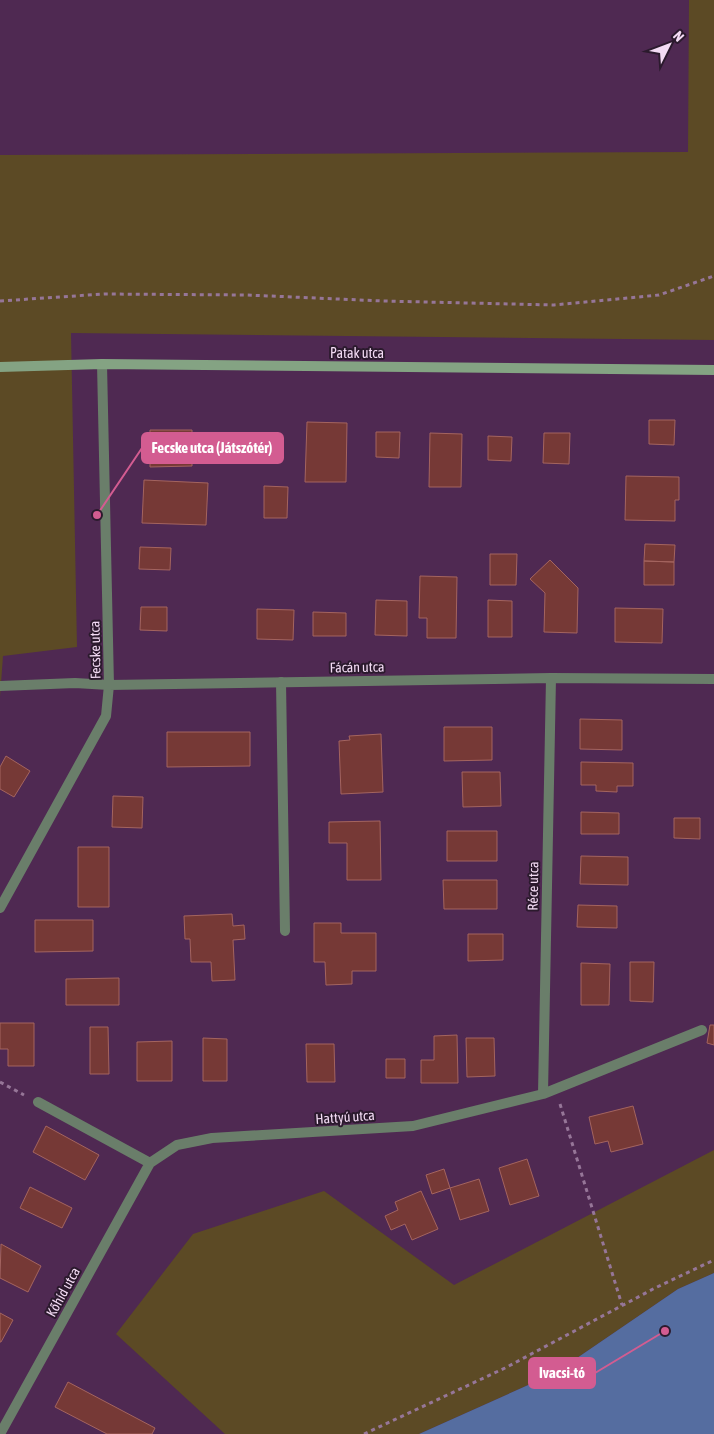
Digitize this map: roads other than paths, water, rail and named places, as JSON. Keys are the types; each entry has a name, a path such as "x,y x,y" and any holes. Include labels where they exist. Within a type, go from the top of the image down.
{"street":[{"name":"Patak utca","path":"0,367 102,364 714,370"},
{"name":"Fecske utca","path":"0,908 106,716 110,685 102,364"},
{"name":"Fácán utca","path":"0,686 75,683 110,685 550,678 714,679"},
{"name":"Réce utca","path":"543,1094 550,678"},
{"path":"281,682 285,931"},
{"name":"Hattyú utca","path":"150,1163 177,1145 212,1138 413,1126 543,1094 702,1030"},
{"path":"38,1102 150,1163"},
{"name":"Kőhíd utca","path":"0,1434 150,1163"}],"water":[{"path":"714,1273 714,1434 419,1434 555,1373 678,1289"}],"place":[{"name":"Fecske utca (Játszótér)","path":"97,515"},
{"name":"Ivacsi-tó","path":"665,1331"}]}
